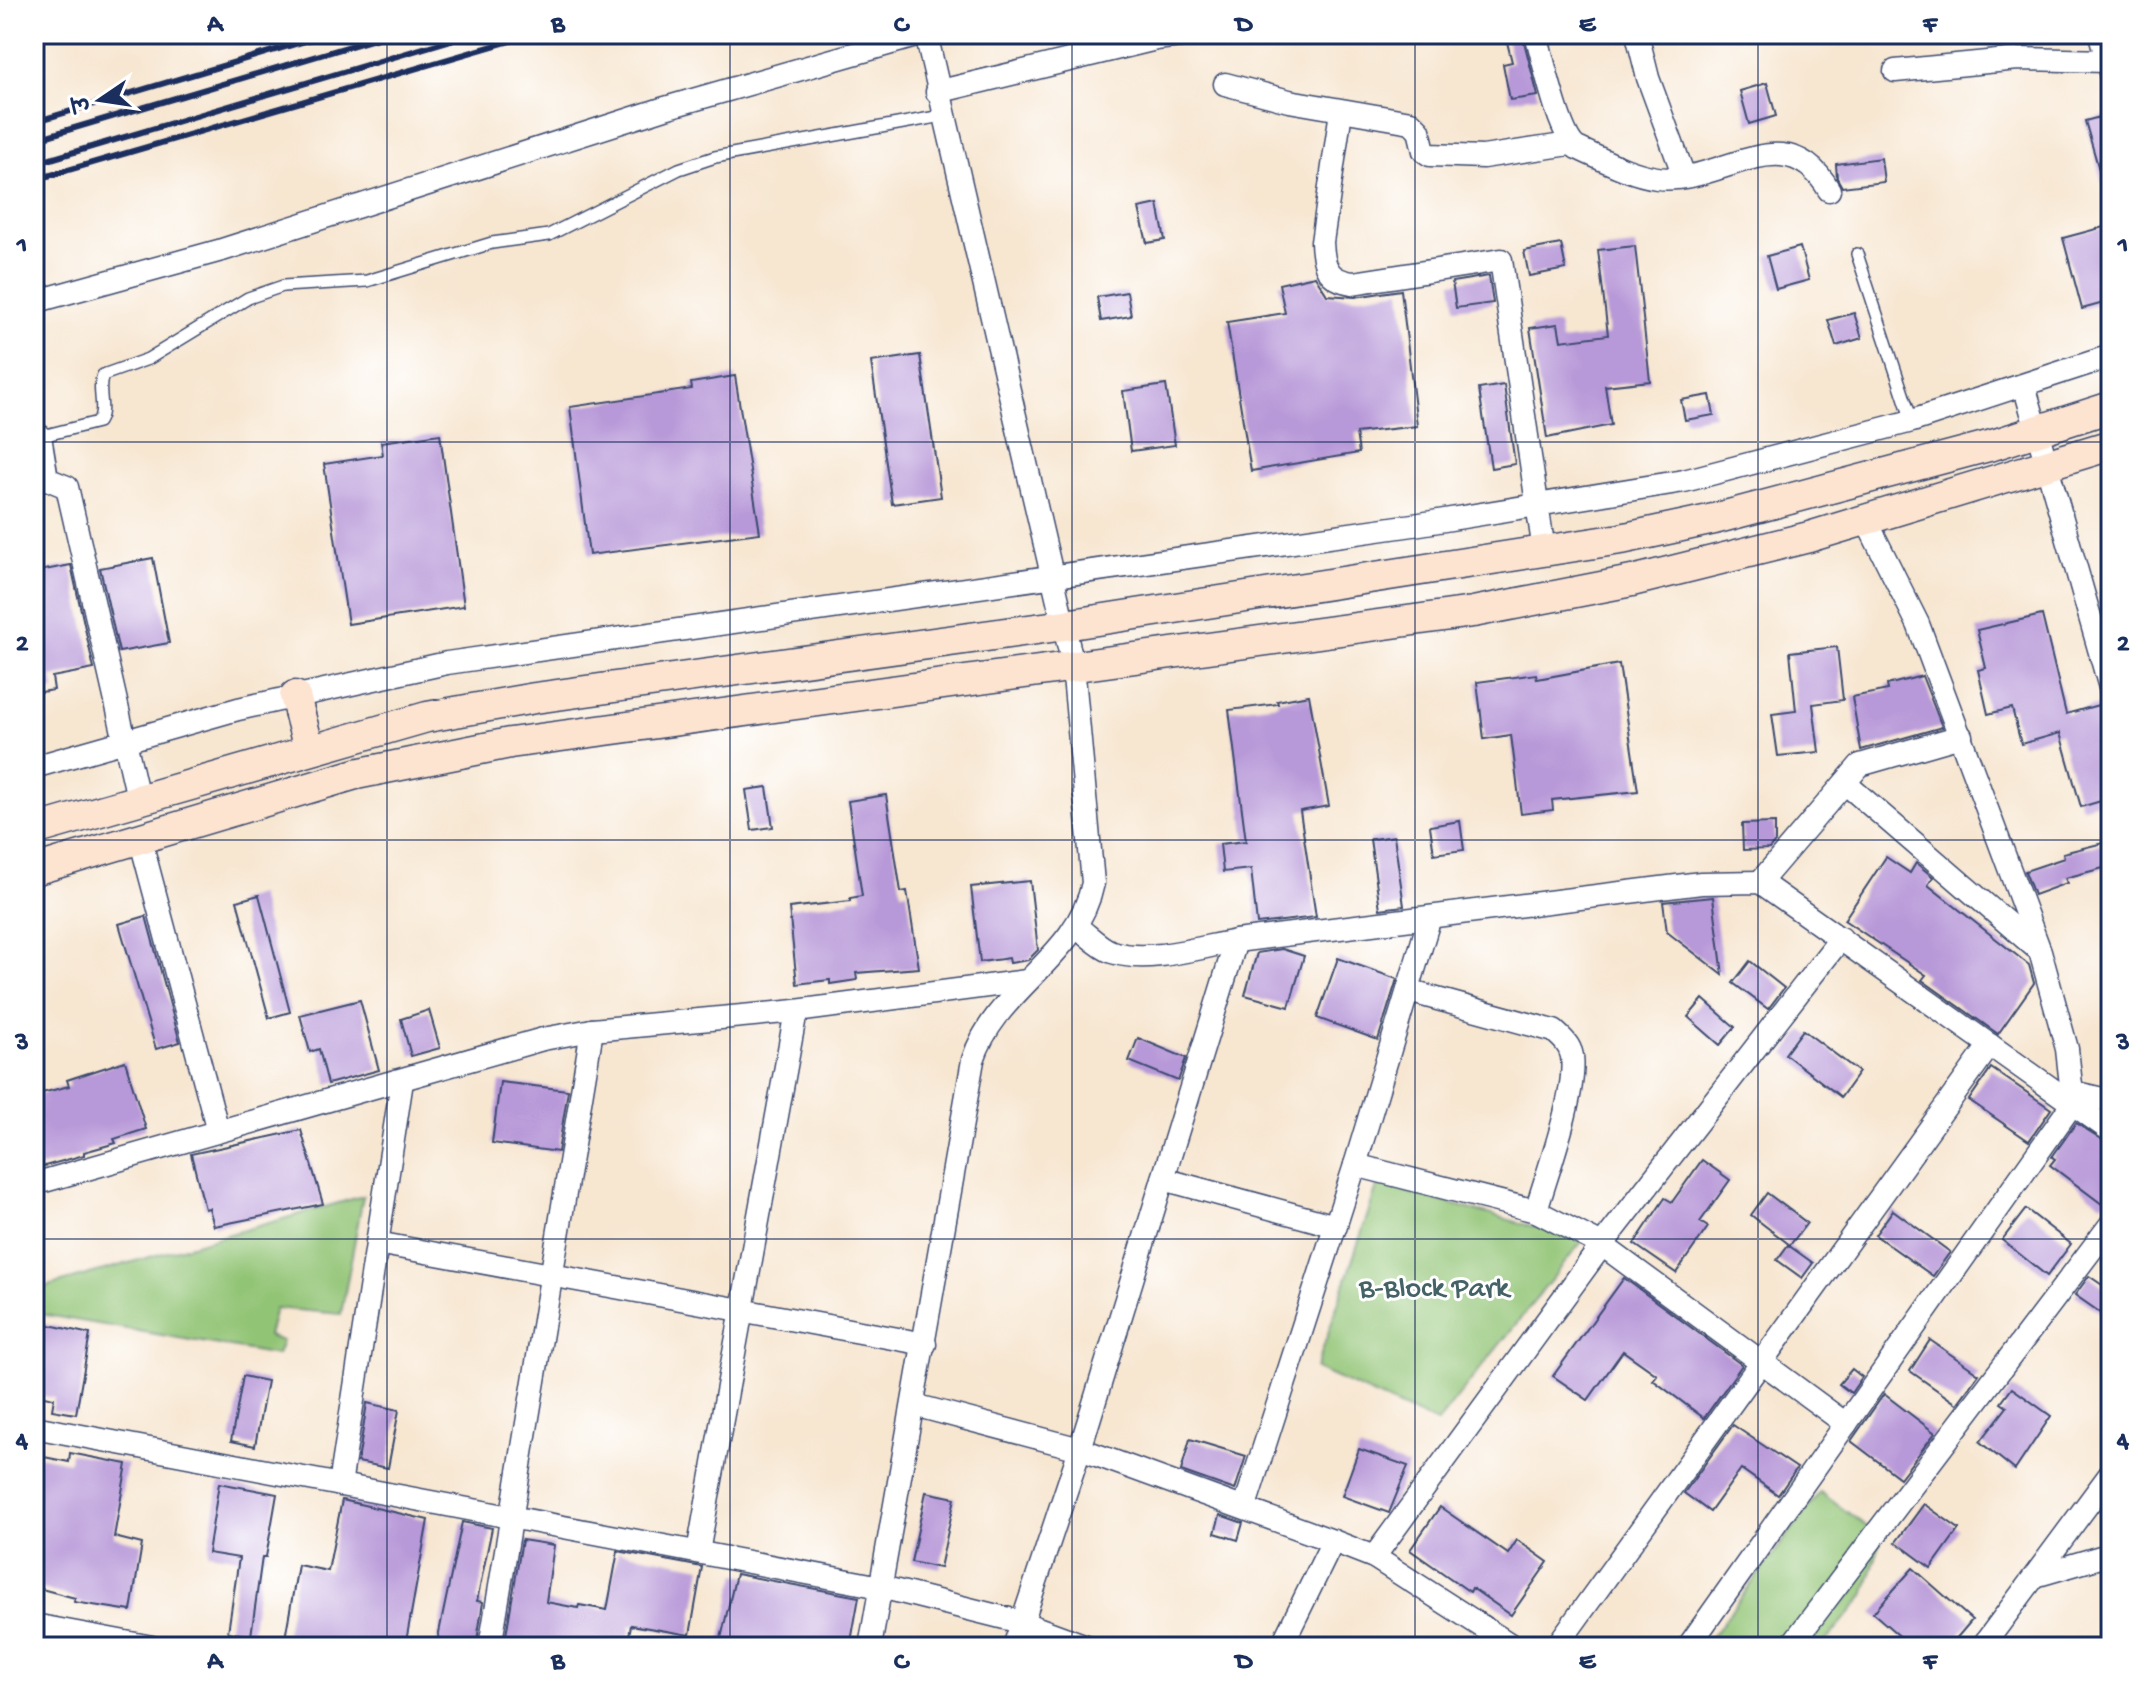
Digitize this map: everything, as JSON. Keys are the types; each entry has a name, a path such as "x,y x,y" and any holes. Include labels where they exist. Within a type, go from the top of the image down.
{"street":[{"path":"34,302 222,250 665,108 924,34 1073,665 1093,883 1089,903 1077,927 995,1016 980,1038 973,1060 870,1647"},
{"path":"937,92 1156,39 1195,34"},
{"path":"1536,34 1570,144"},
{"path":"1637,34 1648,78 1684,176"},
{"path":"1895,71 2018,59 2108,68 2100,34"},
{"path":"1225,84 1341,111 1411,122 1419,130 1424,151 1430,155 1483,157 1570,144 1633,172 1658,178 1684,176 1771,155 1791,155 1809,162 1829,190"},
{"path":"1341,111 1322,242 1323,263 1336,280 1353,283 1501,260 1544,551"},
{"path":"34,767 124,740 295,696 447,663 1537,506 1684,481 1912,421 2111,356"},
{"path":"2024,385 2104,642 2111,691"},
{"path":"34,830 427,717 535,698 1065,625 1544,551 1714,519 2037,431 2111,407"},
{"path":"37,437 47,479 67,487 138,798"},
{"path":"34,870 356,774 510,743 1473,612 1632,581 1866,520 2111,445"},
{"path":"1688,1647 2072,1098 2067,1049 2040,951 1918,624 1866,520"},
{"path":"295,696 309,749"},
{"path":"1760,882 1860,765 1961,736"},
{"path":"1845,783 2040,951"},
{"path":"140,838 218,1131"},
{"path":"1077,927 1110,951 1127,955 1164,953 1236,941 1701,883 1760,882 1990,1045 2072,1098 2111,1131"},
{"path":"1245,1506 1336,1226 1430,917"},
{"path":"1374,1557 1602,1245 1841,938"},
{"path":"1014,1647 1080,1449 1236,941"},
{"path":"34,1184 402,1081 487,1053 592,1030 796,1011 1027,981"},
{"path":"1408,991 1554,1031 1567,1042 1572,1056 1570,1088 1536,1211"},
{"path":"698,1552 796,1011"},
{"path":"490,1647 592,1030"},
{"path":"1556,1647 1990,1045"},
{"path":"340,1485 402,1081"},
{"path":"2072,1098 2111,1101"},
{"path":"1355,1165 1536,1211 1602,1245 1846,1424"},
{"path":"1163,1179 1336,1226"},
{"path":"1790,1647 2111,1224"},
{"path":"377,1243 925,1344"},
{"path":"914,1405 1080,1449 1245,1506 1374,1557 1514,1647"},
{"path":"34,1427 881,1587 1021,1622 1089,1647"},
{"path":"1984,1646 2111,1473"},
{"path":"1281,1647 1333,1541"},
{"path":"2035,1576 2111,1554"},
{"path":"34,1625 152,1647"}],"lane":[{"path":"37,437 101,419 100,385 103,375 148,359 248,298 283,286 367,281 492,243 549,235 679,169 715,157 942,116"},
{"path":"1857,254 1912,421"}],"green space":[{"name":"B-Block Park","path":"1378,1184 1583,1240 1437,1423 1316,1369"},
{"path":"363,1196 341,1314 275,1308 268,1336 282,1341 277,1355 34,1313 34,1290"},
{"path":"1820,1492 1882,1538 1864,1596 1821,1647 1704,1647"}],"building":[{"path":"1505,34 1522,34 1538,96 1510,100 1503,64 1512,62"},
{"path":"1767,83 1776,116 1749,124 1740,91"},
{"path":"2111,114 2111,193 2106,194 2085,121"},
{"path":"1881,158 1884,182 1842,187 1837,178 1836,164"},
{"path":"1158,204 1165,240 1147,243 1139,208"},
{"path":"2111,225 2111,301 2082,309 2063,238"},
{"path":"1561,244 1566,269 1529,276 1524,251"},
{"path":"1635,246 1650,381 1605,386 1611,425 1547,438 1530,328 1558,324 1561,341 1608,335 1598,250"},
{"path":"1800,247 1809,280 1776,289 1767,256"},
{"path":"1315,276 1327,295 1355,297 1401,290 1417,426 1356,433 1359,453 1251,471 1227,322 1285,313 1279,284"},
{"path":"1489,276 1493,303 1456,308 1452,282"},
{"path":"1127,292 1131,316 1101,321 1097,297"},
{"path":"1854,313 1862,338 1836,346 1828,320"},
{"path":"920,355 941,497 892,504 871,362"},
{"path":"735,376 760,533 589,555 570,407 692,389 691,383"},
{"path":"1166,385 1175,445 1131,451 1123,391"},
{"path":"1504,385 1515,464 1491,468 1479,389"},
{"path":"1710,395 1714,415 1685,420 1681,400"},
{"path":"440,434 464,606 348,624 324,464 383,455 381,442"},
{"path":"153,558 169,643 119,652 100,568"},
{"path":"71,565 94,669 52,677 54,690 34,693 34,572"},
{"path":"2042,615 2066,714 2102,704 2111,736 2111,798 2081,807 2060,733 2021,744 2012,708 1988,714 1978,670 1986,668 1977,630"},
{"path":"1837,647 1843,700 1813,704 1819,752 1778,756 1772,714 1796,711 1790,652"},
{"path":"1619,664 1638,791 1552,800 1553,810 1521,814 1511,735 1484,739 1477,682 1536,674 1537,679"},
{"path":"1922,676 1942,727 1861,750 1852,697 1888,690 1887,685"},
{"path":"1309,695 1329,806 1300,811 1316,917 1257,924 1251,869 1223,872 1220,844 1246,841 1229,710 1278,704 1277,701"},
{"path":"767,787 773,827 752,830 746,790"},
{"path":"886,795 901,892 907,891 919,968 856,973 857,980 830,984 830,980 797,984 789,908 850,901 850,898 862,896 848,801"},
{"path":"1460,821 1464,850 1434,854 1430,826"},
{"path":"1775,823 1775,842 1769,849 1743,850 1742,824"},
{"path":"1394,836 1404,906 1380,909 1370,839"},
{"path":"2111,841 2111,866 2065,878 2067,883 2034,895 2025,871 2064,858 2063,853"},
{"path":"1886,857 1910,873 1916,863 1933,877 1928,885 2029,965 2034,983 1998,1034 1922,980 1926,975 1844,920"},
{"path":"1030,881 1038,950 1028,960 1010,963 1009,958 980,962 971,887"},
{"path":"259,895 290,1012 269,1018 237,901"},
{"path":"1713,897 1723,975 1667,932 1663,902"},
{"path":"146,916 180,1042 156,1049 119,924"},
{"path":"1282,949 1304,956 1289,1007 1245,995 1257,953"},
{"path":"1338,958 1397,979 1378,1040 1317,1018"},
{"path":"1750,961 1784,988 1768,1009 1733,983"},
{"path":"1703,999 1735,1027 1720,1045 1688,1017"},
{"path":"360,1000 379,1070 328,1084 319,1049 310,1052 300,1015"},
{"path":"429,1010 440,1048 411,1056 401,1019"},
{"path":"1803,1030 1859,1072 1841,1097 1785,1054"},
{"path":"1138,1038 1186,1058 1178,1081 1129,1061"},
{"path":"125,1061 146,1129 114,1139 116,1143 84,1152 84,1155 34,1169 34,1095 69,1086 67,1080"},
{"path":"1991,1068 2051,1109 2029,1141 1969,1100"},
{"path":"500,1082 568,1090 558,1152 492,1143"},
{"path":"2076,1123 2111,1145 2111,1193 2102,1204 2050,1165 2055,1159 2052,1157"},
{"path":"301,1130 323,1204 214,1226 209,1208 205,1209 191,1154"},
{"path":"1702,1160 1730,1180 1700,1222 1708,1227 1676,1273 1634,1244 1665,1198 1672,1202"},
{"path":"1767,1193 1807,1223 1790,1245 1751,1215"},
{"path":"2026,1209 2071,1244 2047,1276 2002,1240"},
{"path":"1893,1210 1950,1252 1933,1276 1875,1235"},
{"path":"1788,1245 1813,1263 1802,1278 1777,1260"},
{"path":"2089,1276 2111,1291 2111,1320 2075,1295"},
{"path":"1624,1278 1742,1365 1704,1418 1653,1380 1657,1375 1623,1351 1588,1400 1553,1376"},
{"path":"36,1322 90,1334 76,1414 52,1410 54,1398 34,1394"},
{"path":"1930,1340 1979,1374 1957,1404 1910,1371"},
{"path":"1852,1369 1862,1377 1851,1393 1839,1384"},
{"path":"243,1376 267,1381 255,1446 231,1441"},
{"path":"2012,1388 2051,1416 2015,1470 1980,1442 2007,1407 2001,1403"},
{"path":"1884,1394 1935,1433 1900,1478 1851,1441"},
{"path":"367,1403 399,1410 388,1468 358,1462"},
{"path":"1733,1425 1797,1468 1778,1495 1741,1469 1710,1512 1684,1493"},
{"path":"1190,1439 1246,1456 1235,1490 1181,1471"},
{"path":"1359,1449 1408,1466 1389,1513 1342,1496"},
{"path":"70,1453 127,1464 114,1537 142,1544 131,1611 74,1602 75,1598 34,1587 34,1486 39,1456 69,1462"},
{"path":"219,1483 277,1494 266,1557 262,1557 251,1636 228,1632 239,1558 208,1553"},
{"path":"926,1492 955,1498 940,1568 911,1562"},
{"path":"342,1500 428,1520 405,1647 284,1644 298,1565 328,1571"},
{"path":"1924,1504 1959,1529 1931,1568 1896,1542"},
{"path":"1440,1507 1508,1554 1517,1540 1548,1562 1511,1615 1472,1588 1470,1592 1410,1550"},
{"path":"1220,1515 1243,1523 1238,1540 1215,1533"},
{"path":"462,1522 492,1528 477,1601 483,1602 476,1647 436,1647"},
{"path":"522,1540 554,1545 546,1602 578,1608 579,1605 607,1610 618,1551 702,1567 690,1635 631,1625 627,1647 504,1647"},
{"path":"1913,1568 1972,1620 1949,1647 1912,1647 1873,1613"},
{"path":"736,1574 859,1597 850,1647 719,1647"}],"railway":[{"path":"34,122 329,34"},
{"path":"34,140 391,34"},
{"path":"34,164 471,34"},
{"path":"34,180 534,34"}]}
